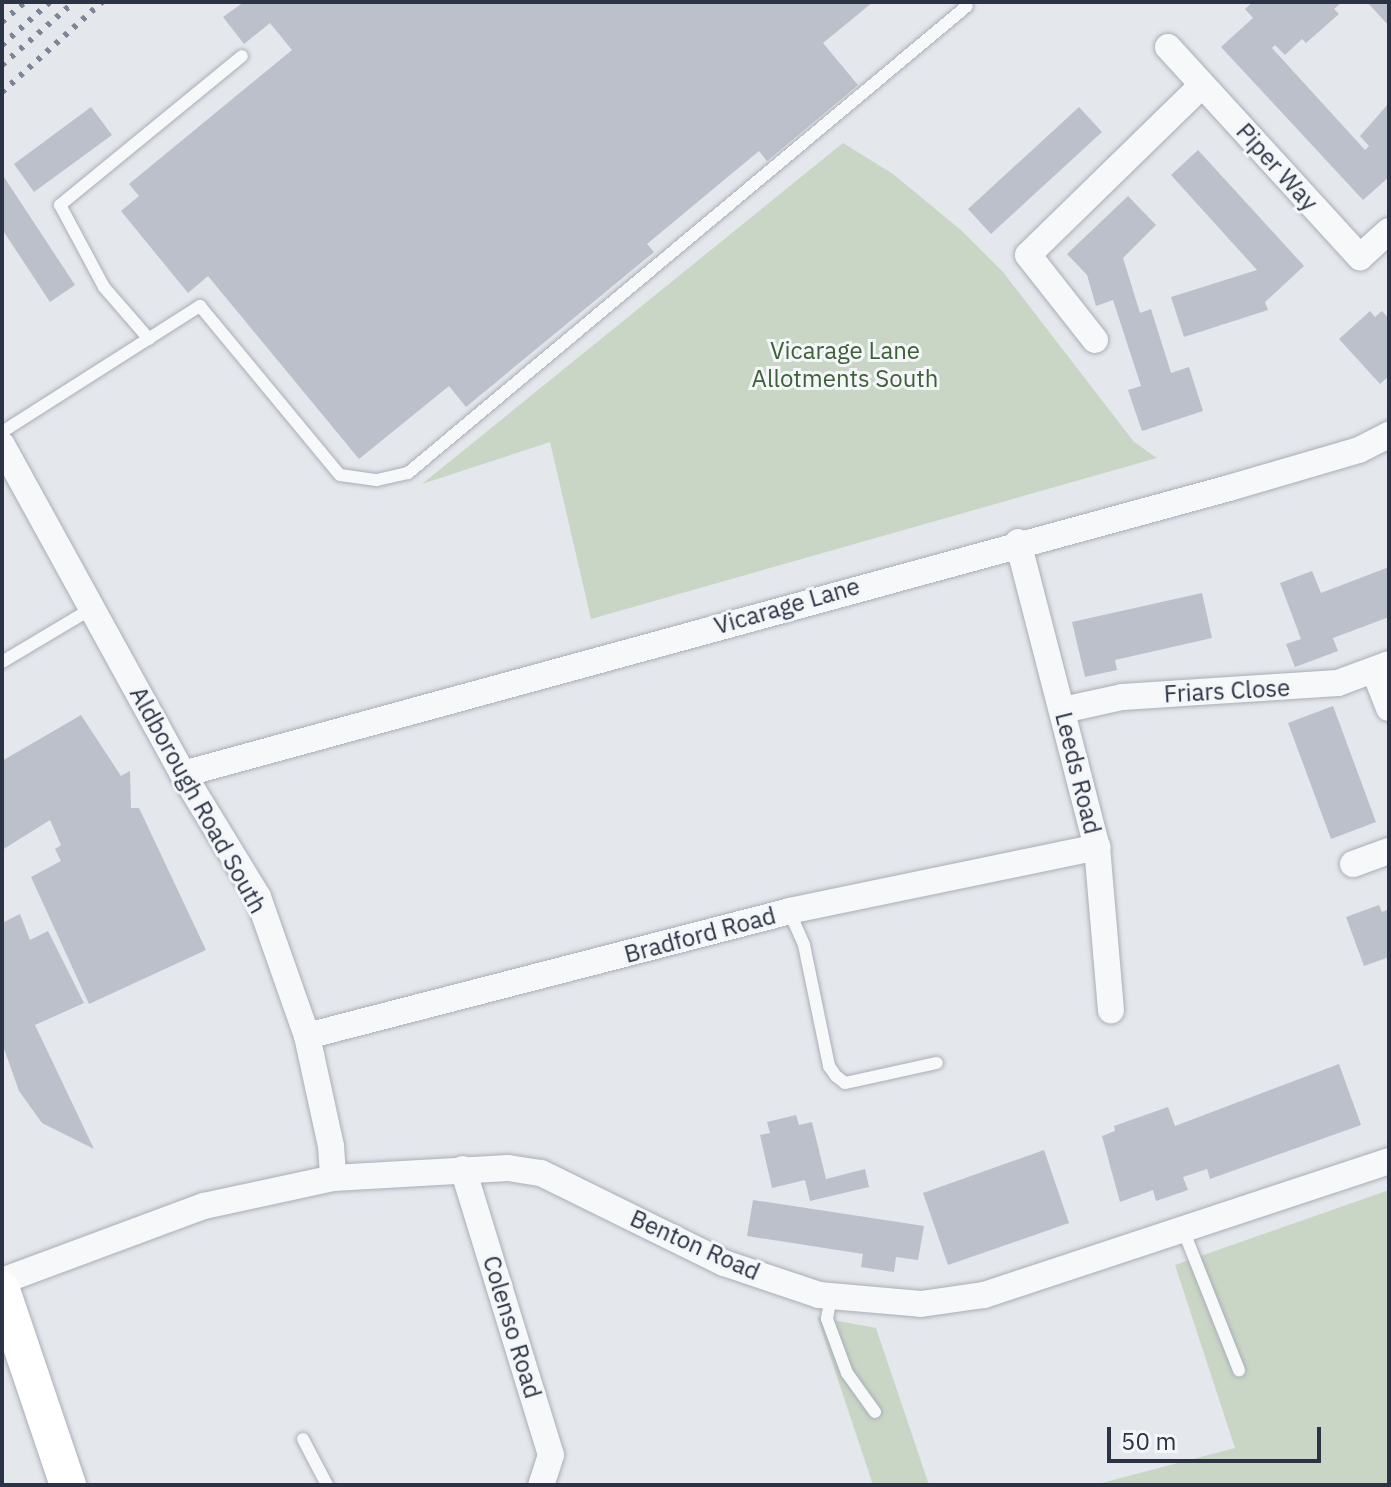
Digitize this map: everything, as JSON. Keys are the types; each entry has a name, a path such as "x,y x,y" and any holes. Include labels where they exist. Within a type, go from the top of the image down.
{"street":[{"name":"Piper Way","path":"1168,47 1360,257 1389,231"},
{"path":"1095,340 1028,255 1202,85"},
{"name":"Vicarage Lane","path":"183,774 1018,542 1229,488 1359,450 1389,435"},
{"name":"Aldborough Road South","path":"2,445 183,774 258,897 307,1036 331,1146 333,1178"},
{"name":"Leeds Road","path":"1018,542 1097,847 1111,1010"},
{"path":"1382,667 1389,708"},
{"name":"Friars Close","path":"1063,710 1122,697 1338,683 1382,667"},
{"name":"Bradford Road","path":"307,1036 789,911 1097,847"},
{"path":"1353,864 1389,851"},
{"name":"Benton Road","path":"2,1281 204,1206 333,1178 463,1169 541,1173 724,1263 831,1296 921,1304 984,1295 1184,1232 1389,1161"},
{"name":"Colenso Road","path":"463,1169 551,1455 541,1485"},
{"path":"2,1290 68,1485"}],"lane":[{"path":"2,432 200,306 340,475 377,480 408,473 967,6"},
{"path":"149,339 104,287 60,205 242,56"},
{"path":"2,662 91,609"},
{"path":"789,911 804,945 829,1066 836,1076 845,1083 937,1063"},
{"path":"1184,1232 1239,1370"},
{"path":"831,1296 827,1319 842,1359 875,1412"},
{"path":"303,1439 327,1485"}],"green space":[{"name":"Vicarage Lane Allotments South","path":"843,143 893,174 962,231 1003,272 1134,442 1157,458 591,619 550,442 422,484"},
{"path":"1389,1190 1389,1485 1094,1485 1235,1448 1175,1265"},
{"path":"817,1317 876,1328 929,1485 873,1485"}],"building":[{"path":"244,2 873,2 823,43 858,85 767,161 759,151 647,244 654,252 466,407 449,386 359,459 208,276 188,293 121,211 139,196 129,184 292,50 270,23 244,44 223,17"},
{"path":"1253,2 1342,2 1334,9 1339,14 1306,43 1302,39 1285,55 1275,45 1272,48 1365,150 1369,146 1360,136 1389,103 1389,177 1363,200 1221,47 1253,18 1245,9"},
{"path":"1367,2 1389,2 1389,26"},
{"path":"91,107 112,135 34,192 14,164"},
{"path":"1079,107 1102,132 991,234 968,209"},
{"path":"1198,150 1304,266 1265,302 1268,310 1184,337 1171,297 1257,270 1171,175"},
{"path":"2,174 75,285 50,302 2,229"},
{"path":"1128,196 1156,225 1123,258 1140,313 1151,309 1171,373 1189,367 1203,411 1142,431 1128,390 1141,386 1113,300 1096,306 1087,275 1067,254"},
{"path":"1370,311 1375,317 1382,311 1389,319 1389,376 1380,384 1339,339"},
{"path":"1389,567 1389,617 1333,638 1338,651 1295,667 1286,644 1301,639 1280,583 1312,571 1321,593"},
{"path":"1202,593 1212,638 1115,660 1117,670 1085,677 1072,622"},
{"path":"1333,706 1376,822 1331,839 1288,723"},
{"path":"81,715 121,776 130,771 131,808 139,808 206,950 89,1004 31,877 61,861 55,849 61,845 50,820 2,850 2,761"},
{"path":"1379,905 1382,912 1389,909 1389,957 1364,966 1346,917"},
{"path":"20,914 30,940 48,931 84,1003 35,1025 94,1149 42,1123 19,1091 2,1043 2,923"},
{"path":"1339,1064 1361,1125 1210,1179 1207,1169 1183,1177 1188,1190 1156,1201 1153,1190 1120,1202 1102,1136 1115,1131 1114,1126 1168,1107 1175,1126"},
{"path":"796,1115 799,1125 812,1122 826,1179 865,1169 869,1187 810,1201 805,1180 772,1188 760,1135 770,1133 767,1122"},
{"path":"1044,1150 1069,1223 948,1265 923,1193"},
{"path":"753,1200 924,1226 918,1260 896,1257 894,1272 861,1267 863,1254 747,1236"}],"railway":[{"path":"2,22 25,2"},
{"path":"2,45 50,2"},
{"path":"2,65 74,2"},
{"path":"2,92 102,2"}]}
